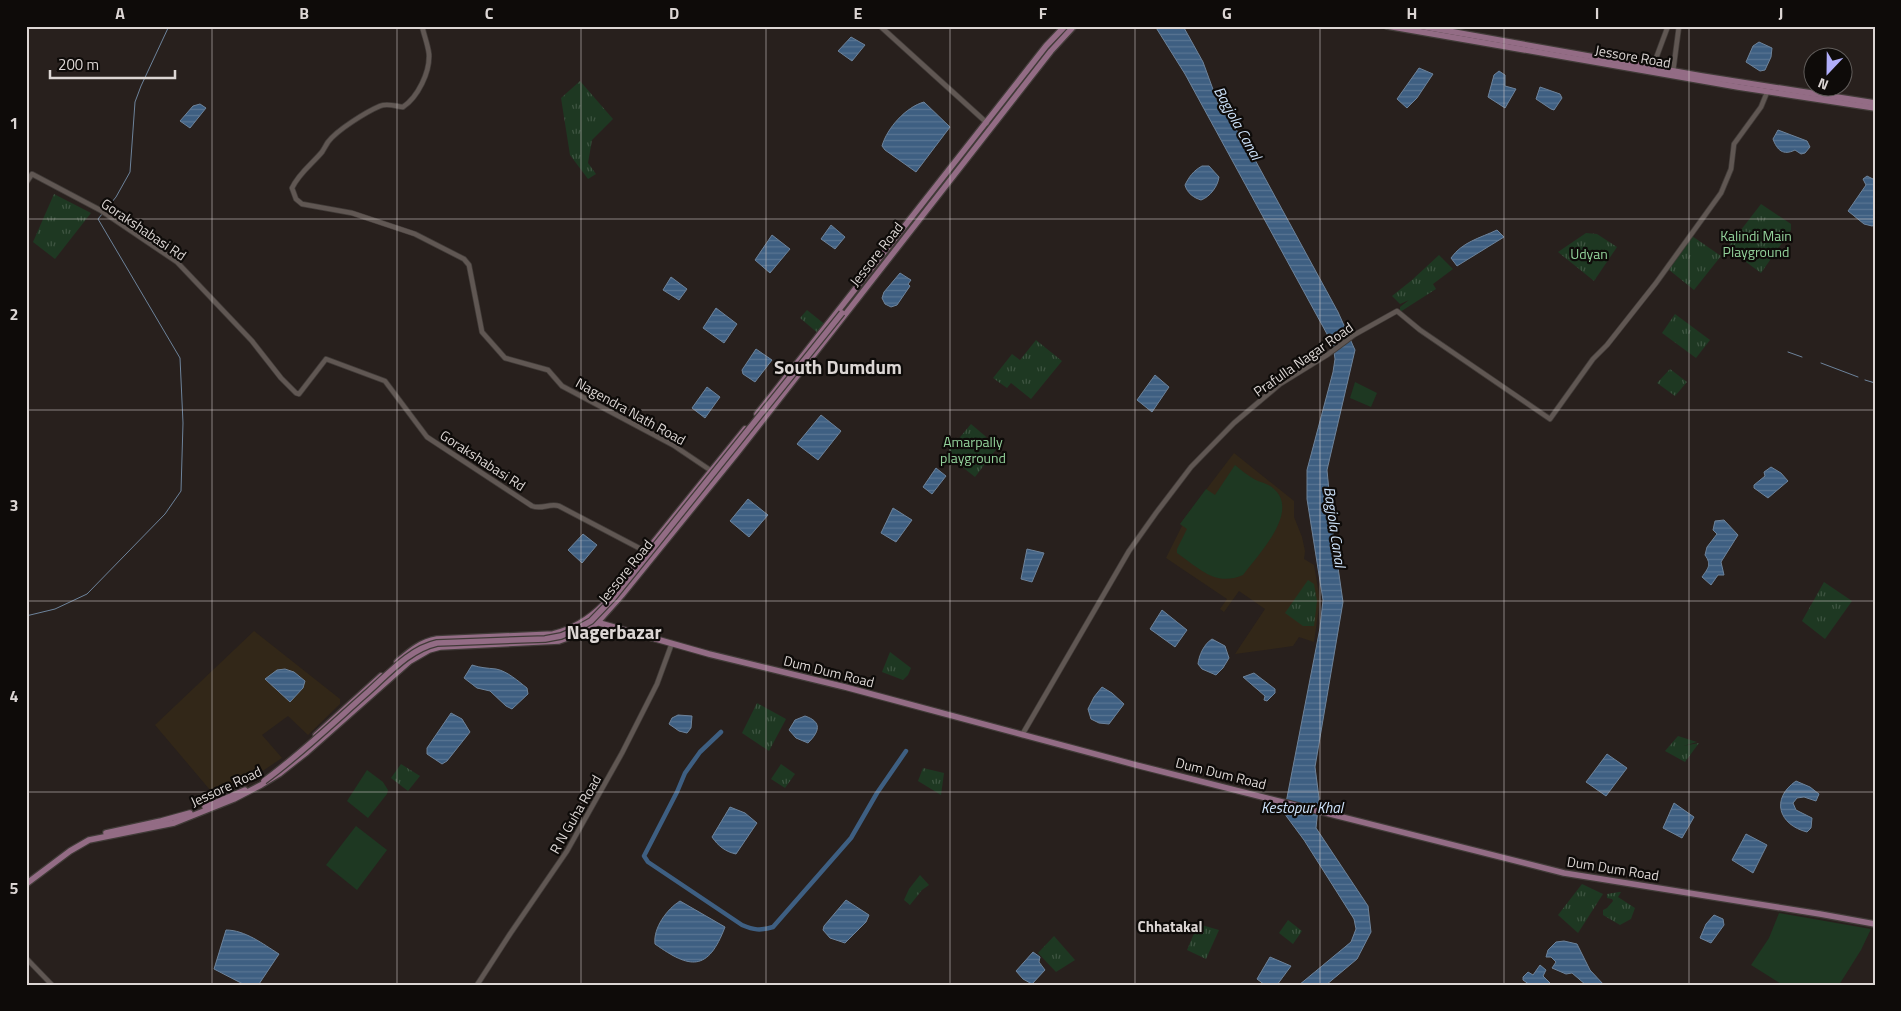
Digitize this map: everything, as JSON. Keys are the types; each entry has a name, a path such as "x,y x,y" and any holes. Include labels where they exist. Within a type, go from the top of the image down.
{"main road":[{"name":"Jessore Road","path":"261,783 414,647 437,639 553,634 570,629 590,617 603,605 844,310 1050,51 1064,30 1074,26"},
{"name":"Jessore Road","path":"1387,26 1652,69 1875,108"},
{"path":"1420,26 1652,69"},
{"path":"1769,89 1875,103"},
{"name":"Jessore Road","path":"26,884 70,851 89,840 174,823 279,774 307,752 359,704 422,653 440,647 559,641 584,632 596,623 652,558 748,439 844,310"},
{"path":"261,783 291,761 402,662 428,645 437,643 545,639 573,631 591,621 608,604 844,310"},
{"path":"590,617 596,623"},
{"name":"Dum Dum Road","path":"596,623 845,687 1022,736 1564,873 1875,924"},
{"name":"Jessore Road","path":"26,880 87,838 186,814 248,790"}],"street":[{"name":"Nagendra Nath Road","path":"422,26 429,54 427,72 409,103 403,107 387,104 380,106 346,126 329,141 322,152 294,183 292,192 296,199 308,206 341,210 387,224 415,234 464,258 469,265 482,332 505,358 548,370 562,386 673,445 711,472 719,474"},
{"path":"880,26 989,126"},
{"path":"1652,69 1668,26"},
{"path":"1673,73 1679,26"},
{"name":"Prafulla Nagar Road","path":"1022,736 1129,552 1186,474 1234,423 1280,384 1354,335 1397,311 1420,330 1550,419 1593,359 1607,345 1656,283 1721,193 1731,170 1736,141 1761,107 1769,89"},
{"name":"Gorakshabasi Rd","path":"26,183 32,174 103,213 177,262 252,341 281,378 298,394 326,359 385,381 427,437 532,506 539,508 552,504 559,506 652,558"},
{"name":"R N Guha Road","path":"477,985 568,851 622,753 657,684 672,643"},
{"path":"26,958 52,985"}],"shaded area":[{"path":"1234,453 1294,501 1294,517 1302,537 1305,551 1304,559 1314,565 1320,600 1314,642 1299,637 1293,646 1235,654 1265,609 1239,591 1224,612 1220,609 1227,599 1166,558 1182,526 1180,524"},
{"path":"254,631 340,699 340,704 308,735 288,716 262,735 282,758 240,786 216,797 155,725"}],"green space":[{"path":"580,81 613,119 592,140 588,163 596,174 588,179 570,155 561,98"},
{"path":"54,194 91,213 55,259 33,242"},
{"name":"Kalindi Main Playground","path":"1761,204 1791,224 1791,230 1761,273 1727,248"},
{"name":"Udyan","path":"1586,233 1597,234 1617,247 1594,281 1558,252"},
{"path":"1692,236 1721,256 1694,290 1668,269"},
{"path":"1439,255 1453,269 1433,284 1436,289 1400,312 1400,307 1409,300 1400,304 1392,296"},
{"path":"807,310 827,326 820,335 800,318"},
{"path":"1675,314 1710,340 1696,358 1662,333"},
{"path":"1036,340 1062,361 1031,399 1011,383 1007,388 993,378 1012,354 1020,360"},
{"path":"1670,369 1687,382 1675,396 1657,383"},
{"path":"1355,382 1377,393 1371,407 1350,398"},
{"name":"Amarpally playground","path":"971,424 998,447 975,477 946,454"},
{"path":"1235,465 1251,477 1274,489 1281,498 1282,509 1280,521 1274,533 1243,575 1224,579 1200,570 1177,553 1177,549 1187,529 1180,524 1206,489 1215,495"},
{"path":"1308,580 1314,584 1317,601 1314,626 1303,626 1285,613"},
{"path":"1824,582 1852,601 1825,639 1802,621"},
{"path":"890,652 911,668 903,680 882,672"},
{"path":"757,703 786,719 769,751 742,733"},
{"path":"1678,736 1697,742 1683,746 1699,743 1685,762 1665,751"},
{"path":"401,764 420,776 408,791 391,778"},
{"path":"781,764 795,774 785,788 771,779"},
{"path":"923,768 944,773 941,795 918,781"},
{"path":"367,770 383,782 388,790 387,794 368,818 347,801"},
{"path":"356,826 387,850 357,890 326,865"},
{"path":"920,875 929,885 922,890 910,905 904,900 909,889"},
{"path":"1582,884 1603,894 1578,933 1558,915"},
{"path":"1621,892 1618,897 1635,908 1631,919 1620,925 1603,915 1603,910 1613,901 1607,898 1607,894"},
{"path":"1779,913 1871,929 1861,950 1839,985 1783,985 1751,965 1769,938"},
{"path":"1288,920 1302,931 1293,944 1279,933"},
{"path":"1198,924 1219,930 1206,959 1187,950"},
{"path":"1054,936 1075,960 1056,972 1038,953"}],"water":[{"name":"Kestopur Khal","path":"1155,26 1183,26 1203,62 1218,103 1248,147 1338,312 1355,350 1327,470 1333,533 1343,602 1315,767 1319,798 1316,828 1368,906 1371,932 1357,959 1326,985 1299,985 1351,942 1356,929 1354,919 1304,840 1284,813 1320,628 1323,600 1307,499 1307,470 1333,372 1335,359 1333,345 1185,74"},
{"path":"851,37 865,45 852,61 838,51"},
{"path":"1759,42 1772,48 1771,57 1765,70 1760,71 1746,62 1753,46"},
{"path":"1419,68 1433,74 1417,98 1407,108 1397,99"},
{"path":"1499,71 1505,75 1505,86 1516,89 1505,108 1488,97 1494,75"},
{"path":"1540,87 1560,94 1562,98 1554,110 1536,99"},
{"path":"924,102 950,127 916,172 882,146 888,132 898,119 911,108"},
{"path":"200,104 206,108 190,128 180,121 193,106"},
{"path":"1778,130 1807,141 1810,147 1805,153 1801,154 1795,150 1791,152 1781,151 1773,139"},
{"path":"1202,166 1209,166 1219,177 1213,191 1201,200 1191,195 1185,185 1192,174"},
{"path":"1867,176 1875,180 1875,225 1872,226 1864,224 1848,211 1866,185 1863,179"},
{"path":"831,225 845,237 835,249 821,239"},
{"path":"1497,230 1504,237 1457,266 1451,258 1466,244"},
{"path":"772,235 790,249 770,273 755,260"},
{"path":"900,273 911,280 908,284 910,286 897,305 891,307 885,304 882,298 884,292"},
{"path":"671,277 687,289 679,300 663,290"},
{"path":"716,308 737,324 724,343 703,328"},
{"path":"756,349 772,360 755,382 743,374 742,370"},
{"path":"1155,375 1169,387 1152,412 1137,400"},
{"path":"707,387 720,397 705,418 692,408"},
{"path":"821,415 841,431 818,460 797,444"},
{"path":"1771,467 1781,473 1788,481 1768,498 1754,488 1754,485 1765,476 1764,472"},
{"path":"936,468 946,476 932,494 923,487"},
{"path":"748,499 768,515 749,537 730,521"},
{"path":"893,508 912,520 896,542 881,533"},
{"path":"1724,520 1738,535 1721,562 1724,575 1718,575 1711,585 1702,577 1709,564 1705,555 1707,547 1717,534 1713,530 1715,521"},
{"path":"583,534 597,545 582,563 568,550"},
{"path":"1027,549 1044,553 1032,582 1021,579"},
{"path":"1162,610 1187,630 1175,647 1150,629"},
{"path":"1212,639 1225,646 1229,658 1216,675 1202,669 1198,664 1202,650"},
{"path":"472,665 504,672 527,688 528,694 512,709 506,706 490,691 477,688 464,678"},
{"path":"285,669 294,672 305,681 303,688 290,702 265,679 277,670"},
{"path":"1254,673 1275,689 1275,693 1267,701 1264,700 1265,696 1243,677"},
{"path":"1102,687 1124,704 1109,724 1099,723 1091,719 1088,709"},
{"path":"451,713 462,719 470,732 447,761 442,764 427,754 427,748"},
{"path":"678,715 692,716 691,728 687,733 679,731 669,724 672,718"},
{"path":"805,716 811,718 817,724 817,731 808,743 796,738 789,730 795,720"},
{"path":"1607,754 1627,768 1606,796 1586,782"},
{"path":"1796,781 1810,787 1819,794 1816,801 1804,797 1797,798 1793,803 1796,810 1812,818 1811,828 1807,832 1797,829 1790,824 1784,818 1781,811 1783,796"},
{"path":"1674,803 1694,817 1682,838 1663,828"},
{"path":"730,807 745,813 757,823 736,854 722,848 712,837"},
{"path":"1746,834 1767,845 1753,873 1732,860"},
{"path":"846,900 869,915 866,922 845,943 830,938 823,930 824,926"},
{"path":"680,901 725,927 719,942 712,952 705,959 697,962 678,958 655,944 659,925 670,909"},
{"path":"1714,915 1723,919 1724,925 1711,943 1700,938 1706,924"},
{"path":"226,930 247,935 279,954 259,984 243,984 214,969"},
{"path":"1564,941 1577,944 1590,970 1604,985 1586,985 1572,973 1566,974 1552,968 1556,962 1551,957 1546,957 1548,950 1556,942"},
{"path":"1033,952 1040,957 1039,962 1045,970 1032,984 1023,979 1016,971"},
{"path":"1270,957 1291,966 1277,985 1265,985 1257,979"},
{"path":"1540,965 1546,970 1543,976 1552,985 1530,985 1523,980 1523,977 1528,972 1533,975"}],"waterway":[{"path":"26,616 55,609 87,594 165,514 181,491 183,423 180,358 98,219 116,197 130,172 135,102 169,26"},
{"path":"1788,352 1802,357"},
{"path":"1821,363 1858,377"},
{"path":"1865,380 1875,383"},
{"path":"721,732 700,752 685,773 644,856 648,862 742,925 757,929 773,927 851,838 877,793 906,751"}],"district":[{"name":"South Dumdum","path":"838,366"},
{"name":"Nagerbazar","path":"614,631"},
{"name":"Chhatakal","path":"1170,926"}],"water label":[{"name":"Bagjola Canal","path":"1238,123"},
{"name":"Bagjola Canal","path":"1335,527"}]}
